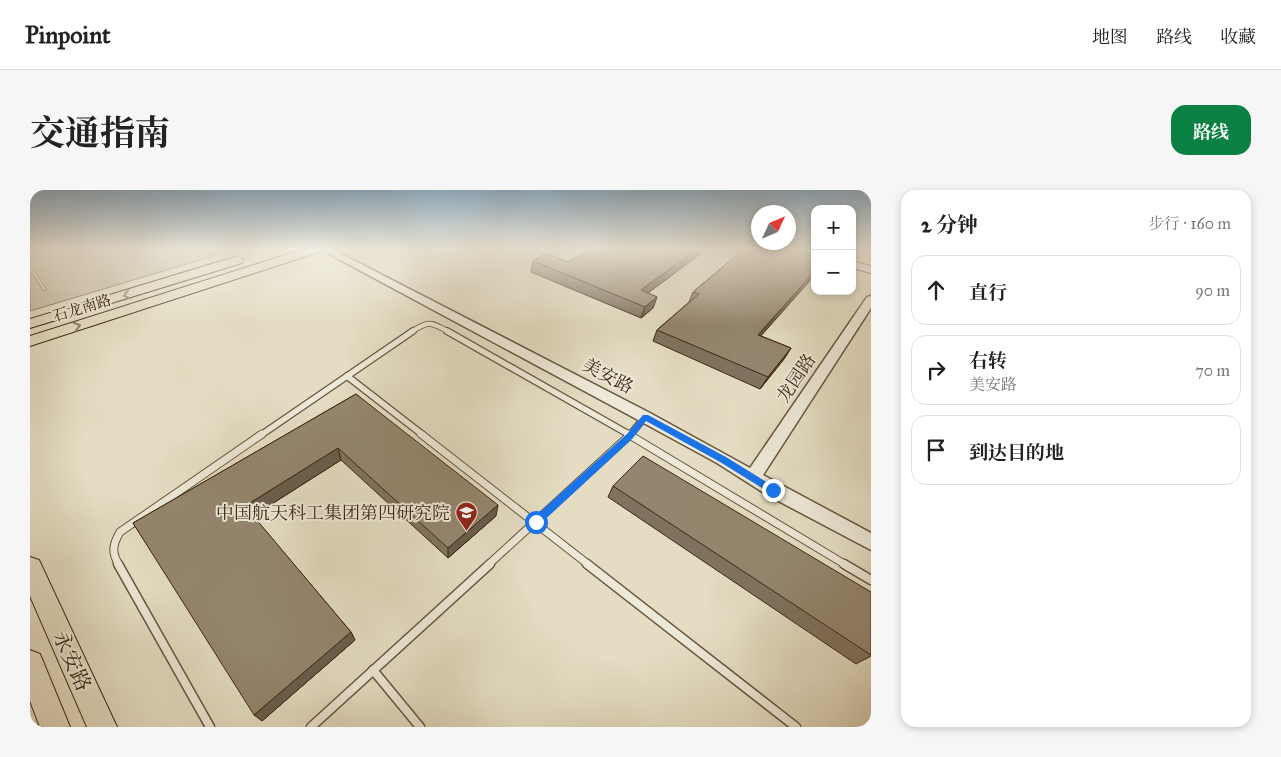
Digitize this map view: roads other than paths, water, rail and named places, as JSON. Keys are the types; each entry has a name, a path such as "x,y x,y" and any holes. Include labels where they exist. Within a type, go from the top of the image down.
{"main road":[{"name":"石龙南路","path":"30,324 190,274"},
{"name":"石龙南路","path":"30,341 235,274"},
{"name":"永安路","path":"30,568 102,727"},
{"path":"30,664 55,727"}],"street":[{"name":"美安路","path":"374,274 645,417 773,490 871,542"},
{"name":"龙园路","path":"753,477 871,299"}],"lane":[{"path":"210,727 114,557 113,544 120,532 424,323 434,323 630,436 871,580"},
{"path":"347,376 796,727"},
{"path":"311,727 630,436 645,417"},
{"path":"373,670 420,727"}],"place":[{"name":"中国航天科工集团第四研究院","path":"466,532"}]}
